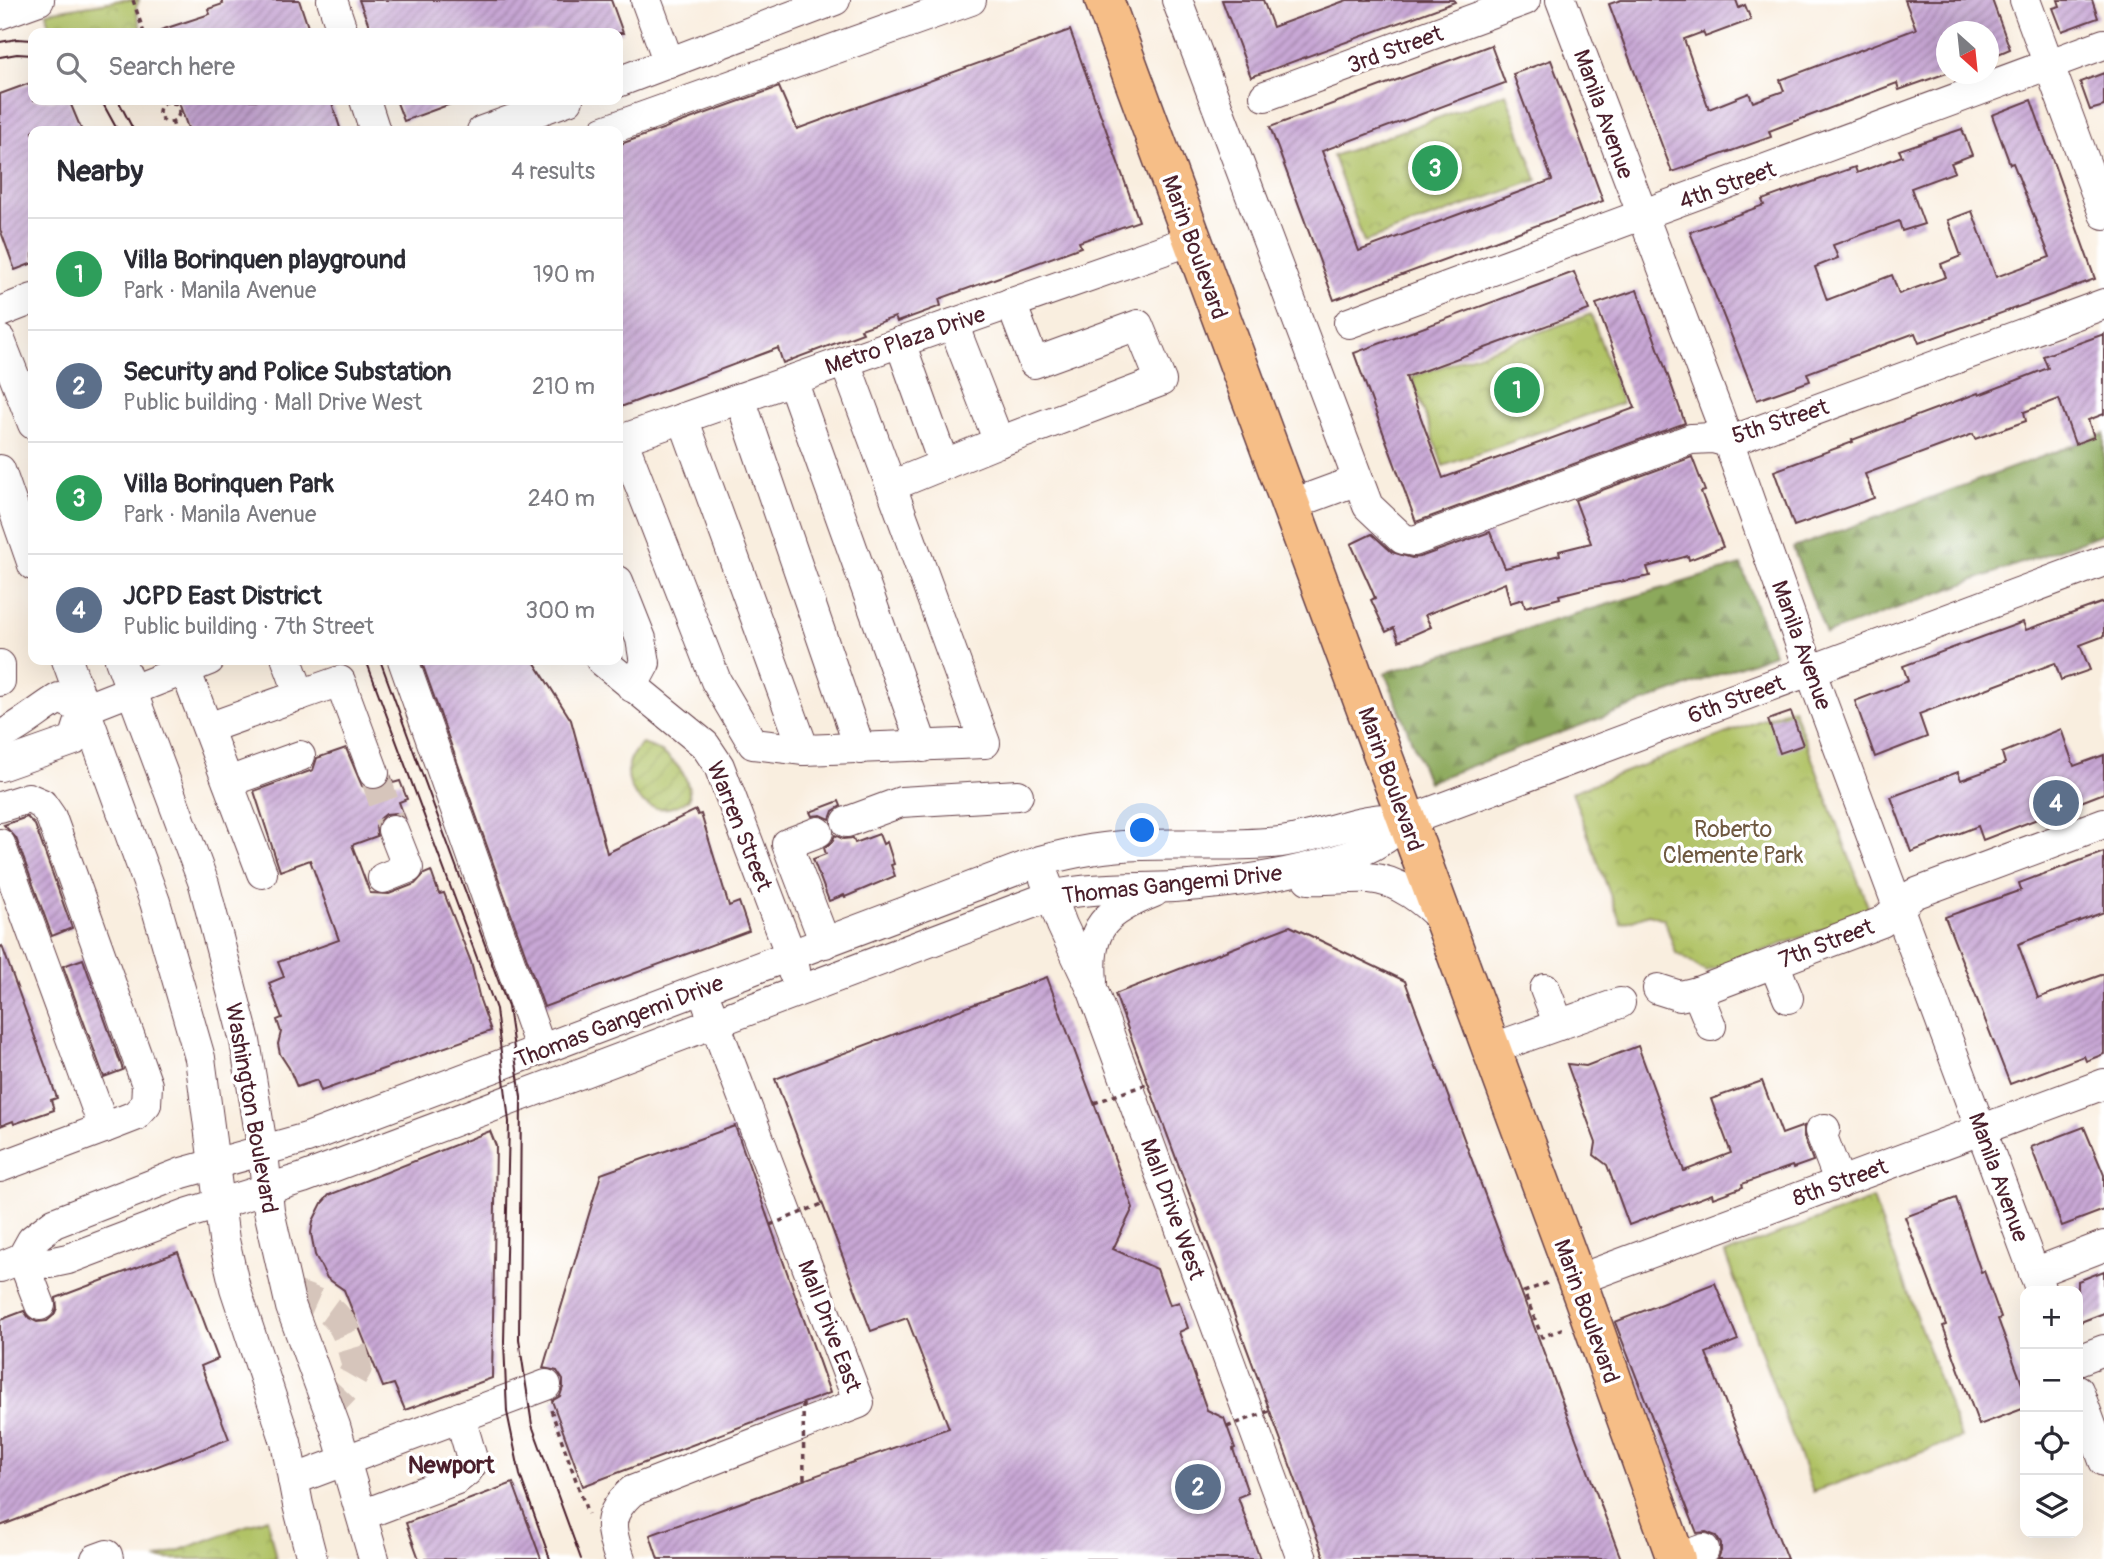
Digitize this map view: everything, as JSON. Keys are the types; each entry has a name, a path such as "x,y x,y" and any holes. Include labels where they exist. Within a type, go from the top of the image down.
{"main road":[{"name":"Marin Boulevard","path":"1104,0 1492,1049 1563,1281 1685,1556"}],"street":[{"path":"0,14 38,0"},
{"path":"332,0 341,28"},
{"path":"646,0 670,63"},
{"path":"623,80 835,0"},
{"path":"1177,0 1358,480 1290,505"},
{"name":"3rd Street","path":"1265,96 1525,0"},
{"name":"Manila Avenue","path":"1561,0 1728,442 2038,1282"},
{"path":"2025,0 2104,214"},
{"path":"618,126 972,1"},
{"path":"797,14 813,56"},
{"name":"4th Street","path":"1349,323 1552,247 1642,217 2104,44"},
{"path":"367,105 373,126"},
{"path":"496,126 554,105"},
{"name":"Metro Plaza Drive","path":"623,439 1192,240"},
{"path":"0,312 28,301"},
{"path":"891,486 999,442 1161,382 1138,325 1034,363 1012,303"},
{"name":"5th Street","path":"1358,480 1368,506 1402,539 1415,541 1691,439 1713,438 1728,442 2104,304"},
{"path":"953,324 999,442"},
{"path":"0,340 28,411"},
{"path":"900,342 944,465"},
{"path":"623,448 716,681 753,744 804,751 985,743 845,362"},
{"path":"792,380 923,747"},
{"path":"740,398 860,749"},
{"path":"683,418 804,751"},
{"path":"0,470 28,551"},
{"name":"6th Street","path":"1407,821 2104,561"},
{"path":"623,594 641,639 645,663 632,687"},
{"path":"0,665 0,681"},
{"name":"Washington Boulevard","path":"69,665 155,902 201,1058 219,1203 234,1288 286,1441 312,1559"},
{"name":"Washington Boulevard","path":"122,665 204,884 245,1041 263,1152 269,1211 291,1307 345,1460 374,1559"},
{"path":"0,736 18,728 59,698 84,709 132,692 192,665"},
{"path":"196,665 208,728 262,873"},
{"path":"289,665 300,695"},
{"path":"405,665 541,1050"},
{"name":"Warren Street","path":"606,665 705,745 719,766 791,956"},
{"path":"208,728 340,681 374,773"},
{"path":"0,766 74,740 84,709"},
{"path":"228,782 300,756"},
{"path":"847,822 901,802 1018,795"},
{"path":"0,807 28,798 42,804 51,817 146,1085 146,1104 135,1116 0,1167"},
{"name":"Thomas Gangemi Drive","path":"11,1263 32,1240 54,1223 182,1173 307,1138 1040,861 1085,850 1122,846 1281,842 1318,836 1377,819 1407,821"},
{"name":"Thomas Gangemi Drive","path":"11,1263 49,1263 68,1259 219,1203 314,1174 1051,896 1108,888 1175,887 1273,877 1359,853 1382,842 1407,821"},
{"name":"7th Street","path":"1658,989 1680,996 1697,992 1882,922 1914,894 2104,823"},
{"path":"383,878 408,868 393,830"},
{"path":"818,832 787,844 825,943"},
{"path":"0,844 104,1128"},
{"name":"Mall Drive West","path":"1040,861 1051,896 1093,990 1302,1559"},
{"path":"1273,877 1339,880 1371,878 1384,881 1420,899 1444,921"},
{"path":"1093,990 1092,947 1107,919 1124,905 1175,887"},
{"path":"743,1013 743,1001 760,988 789,976 795,970 791,956"},
{"path":"1774,962 1788,998"},
{"name":"Mall Drive East","path":"620,1559 612,1526 616,1506 632,1491 859,1403 703,989"},
{"path":"1545,989 1559,1025"},
{"path":"1697,992 1711,1026"},
{"path":"1492,1049 1620,1003"},
{"name":"8th Street","path":"1563,1281 1840,1183 2104,1084"},
{"path":"1825,1129 1820,1131 1840,1183"},
{"path":"2038,1282 2104,1245"},
{"path":"11,1263 40,1305"},
{"path":"2083,1358 2104,1350"},
{"path":"293,1480 460,1417 547,1395"},
{"path":"2083,1404 2104,1461"},
{"path":"362,1515 457,1479 467,1471 473,1462 460,1417"},
{"path":"96,1559 107,1555 108,1559"}],"path":[{"path":"133,0 142,28"},
{"path":"162,105 159,114 165,121 172,121 180,111 176,105"},
{"path":"172,121 174,126"},
{"path":"1094,1103 1146,1083"},
{"path":"770,1225 822,1204"},
{"path":"1563,1281 1524,1292 1542,1337 1566,1327"},
{"path":"547,1395 591,1521"},
{"path":"803,1404 804,1479"},
{"path":"1227,1427 1269,1411"}],"green space":[{"path":"122,0 139,0 136,8 141,28 55,28 49,25 47,12"},
{"path":"1506,93 1537,180 1364,242 1333,156"},
{"path":"1591,314 1622,403 1443,466 1412,377"},
{"path":"2104,434 2104,533 1826,634 1793,548"},
{"path":"1741,565 1774,654 1428,782 1385,673"},
{"name":"Roberto Clemente Park","path":"1793,708 1870,912 1706,972 1676,953 1664,919 1649,914 1621,924 1572,792"},
{"path":"642,744 660,751 676,764 686,780 689,799 672,807 657,808 644,803 635,794 629,782 628,769 632,755"},
{"path":"1873,1199 1961,1438 1813,1492 1725,1254"},
{"path":"267,1518 276,1559 156,1559"}],"building":[{"path":"221,0 299,0 308,28 167,28 210,14 208,9 223,4"},
{"path":"359,0 611,0 621,28 370,28"},
{"path":"1222,0 1263,0 1273,27 1347,0 1455,2 1251,77"},
{"path":"1621,0 1736,0 1739,8 1745,5 1751,20 1705,37 1703,32 1684,39 1709,109 1749,93 1753,102 1784,91 1780,80 1916,29 1905,0 1992,0 2010,49 1999,54 1999,21 1936,21 1936,77 1899,90 1897,83 1769,131 1771,137 1672,172 1609,4"},
{"path":"2058,0 2092,0 2098,18 2062,31 2053,8 2060,6"},
{"path":"1070,30 1139,221 1079,242 1081,247 939,299 941,306 897,322 895,317 861,329 863,333 783,363 778,348 623,406 623,143 779,87 797,129"},
{"path":"1491,45 1505,83 1322,151 1359,251 1552,180 1513,74 1551,60 1603,201 1334,300 1270,127"},
{"path":"2104,73 2104,106 2090,110 2080,82"},
{"path":"28,84 28,105 71,105 80,126 28,126 28,265 15,270 0,229 0,94"},
{"path":"2031,100 2095,279 1919,343 1915,333 1807,373 1810,381 1757,400 1690,232 1764,205 1762,200 1855,167 1857,173 1902,156 1899,150 1962,129 1972,155 1951,163 1955,172 1911,188 1924,224 1902,231 1899,221 1833,245 1838,258 1815,267 1827,300 1892,275 1899,294 1946,277 1941,264 1961,256 1948,220 1972,211 1996,277 2050,257 1992,115"},
{"path":"180,105 333,105 339,126 187,126"},
{"path":"398,105 448,105 404,121"},
{"path":"1574,272 1589,310 1406,377 1443,478 1635,408 1596,304 1637,290 1685,423 1416,522 1354,353"},
{"path":"2104,334 2104,414 2088,420 2094,437 2075,444 2059,399 2024,412 2026,421 1975,439 1973,434 1865,474 1874,498 1794,526 1774,471 2048,368 2043,356"},
{"path":"1692,457 1705,491 1701,492 1723,547 1689,560 1688,556 1647,567 1650,576 1583,589 1525,607 1523,599 1510,603 1505,583 1425,615 1431,627 1399,641 1394,628 1386,632 1371,600 1375,598 1351,544 1372,534 1392,552 1412,558 1490,532 1505,568 1560,555 1559,551 1591,543 1575,500"},
{"path":"2104,602 2104,636 2080,645 2090,670 2061,680 2055,663 1919,714 1927,737 1875,757 1855,701 1908,681 1903,666 2023,622 2026,630"},
{"path":"423,665 536,665 571,720 607,853 696,810 698,815 701,814 729,906 739,902 749,931 544,1007"},
{"path":"1791,712 1803,745 1780,753 1768,720"},
{"path":"2061,729 2074,766 2104,755 2104,793 1983,840 1978,826 1911,852 1891,797 1958,772 1961,780 2000,766 2005,763 2002,753"},
{"path":"346,748 362,786 379,790 387,785 391,777 393,783 400,781 407,799 399,802 405,818 396,813 386,814 376,827 377,836 352,845 370,893 389,894 415,884 431,871 439,894 444,893 471,962 491,1031 321,1091 317,1080 297,1087 280,1054 278,1044 281,1032 277,1020 282,1018 269,983 284,977 278,962 339,940 310,860 280,871 254,791 313,770 317,758"},
{"path":"839,801 841,806 833,811 830,819 821,815 812,816 810,812"},
{"path":"27,817 35,825 72,928 52,936 16,838 4,825"},
{"path":"879,834 883,844 887,842 895,876 829,901 813,859 826,854 824,848 832,842 835,835 843,839 853,838 855,843"},
{"path":"2104,852 2104,912 2018,944 2038,998 2104,974 2104,1054 2086,1061 2084,1056 2010,1084 1945,917 2021,890 2019,883"},
{"path":"1290,926 1405,981 1621,1559 1325,1559 1115,994"},
{"path":"2,946 57,1098 51,1100 54,1110 0,1126 0,947"},
{"path":"83,959 123,1070 104,1077 63,966"},
{"path":"1047,977 1133,1208 1113,1249 1157,1269 1170,1305 1179,1302 1188,1328 1179,1332 1207,1410 1224,1418 1235,1448 1233,1449 1248,1493 1238,1497 1260,1559 658,1559 650,1535 949,1428 907,1318 871,1331 775,1079"},
{"path":"1638,1046 1684,1171 1731,1153 1711,1099 1762,1081 1782,1134 1804,1126 1804,1137 1813,1161 1793,1168 1792,1166 1713,1198 1712,1194 1629,1225 1607,1165 1594,1155 1596,1143 1567,1064 1586,1066"},
{"path":"735,1126 830,1393 583,1486 552,1401 560,1396 563,1380 557,1371 543,1368 601,1174"},
{"path":"2084,1127 2104,1175 2104,1210 2062,1226 2031,1147"},
{"path":"490,1131 496,1146 492,1378 405,1410 394,1384 383,1387 344,1290 327,1278 315,1255 311,1233 313,1221 329,1195"},
{"path":"1956,1198 1981,1272 1984,1271 2001,1318 1998,1319 2020,1378 2020,1410 1979,1425 1943,1326 1946,1325 1905,1217"},
{"path":"178,1252 218,1359 201,1366 229,1439 0,1526 0,1320 24,1311 29,1318 37,1322 47,1321 57,1308 56,1298"},
{"path":"2104,1271 2104,1313 2083,1321 2083,1286 2078,1286 2078,1281"},
{"path":"1715,1283 1738,1340 1706,1353 1787,1559 1718,1559 1721,1544 1716,1536 1706,1532 1697,1533 1615,1322"},
{"path":"513,1483 541,1559 419,1559 406,1523"}],"tunnel":[{"path":"374,773 393,830"},
{"path":"288,1293 318,1304 336,1317 343,1326 353,1351 357,1368 345,1389 328,1407"}],"tram line":[{"path":"0,42 28,40"},
{"path":"0,57 28,55"},
{"path":"104,105 115,126"},
{"path":"121,105 131,126"},
{"path":"368,665 496,1009 509,1122 504,1342 507,1412 520,1475 550,1559"},
{"path":"382,665 508,1007 521,1097 519,1339 532,1425 581,1559"}],"place":[{"name":"Villa Borinquen Park","path":"1435,168"},
{"name":"Villa Borinquen playground","path":"1517,390"},
{"name":"JCPD East District","path":"2056,803"},
{"name":"Security and Police Substation","path":"1198,1487"}],"district":[{"name":"Newport","path":"451,1465"}]}
